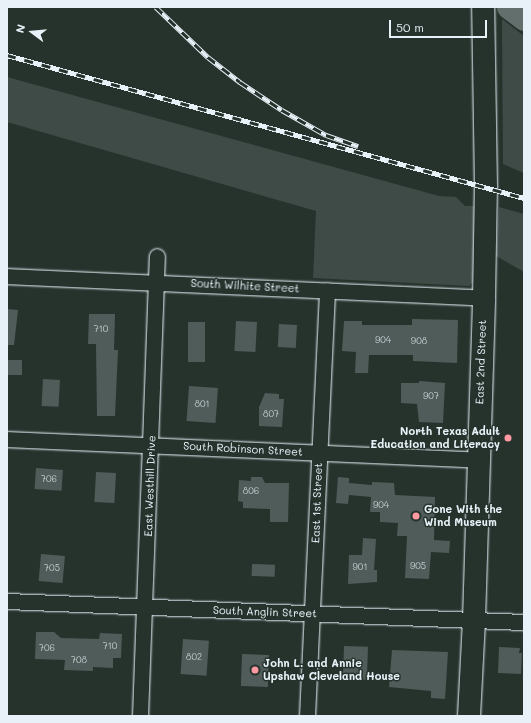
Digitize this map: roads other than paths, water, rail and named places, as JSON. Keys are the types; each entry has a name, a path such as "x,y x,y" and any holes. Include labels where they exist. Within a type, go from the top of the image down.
{"main road":[{"name":"East 2nd Street","path":"469,716 474,620 484,298 483,7"}],"street":[{"name":"East Westhill Drive","path":"140,716 152,444 157,256"},
{"name":"South Wilhite Street","path":"7,276 484,298"},
{"name":"East 1st Street","path":"308,716 318,453 327,290"},
{"name":"South Robinson Street","path":"7,439 152,444 479,460"},
{"name":"South Anglin Street","path":"7,601 524,622"}],"waterway":[{"path":"508,7 524,19"}],"railway":[{"path":"156,7 208,57 240,82 282,110 326,135 358,146"},
{"path":"7,55 524,198"}],"place":[{"name":"North Texas Adult Education and Literacy","path":"508,438"},
{"name":"Gone With the Wind Museum","path":"416,516"},
{"name":"John L. and Annie Upshaw Cleveland House","path":"255,670"}]}
